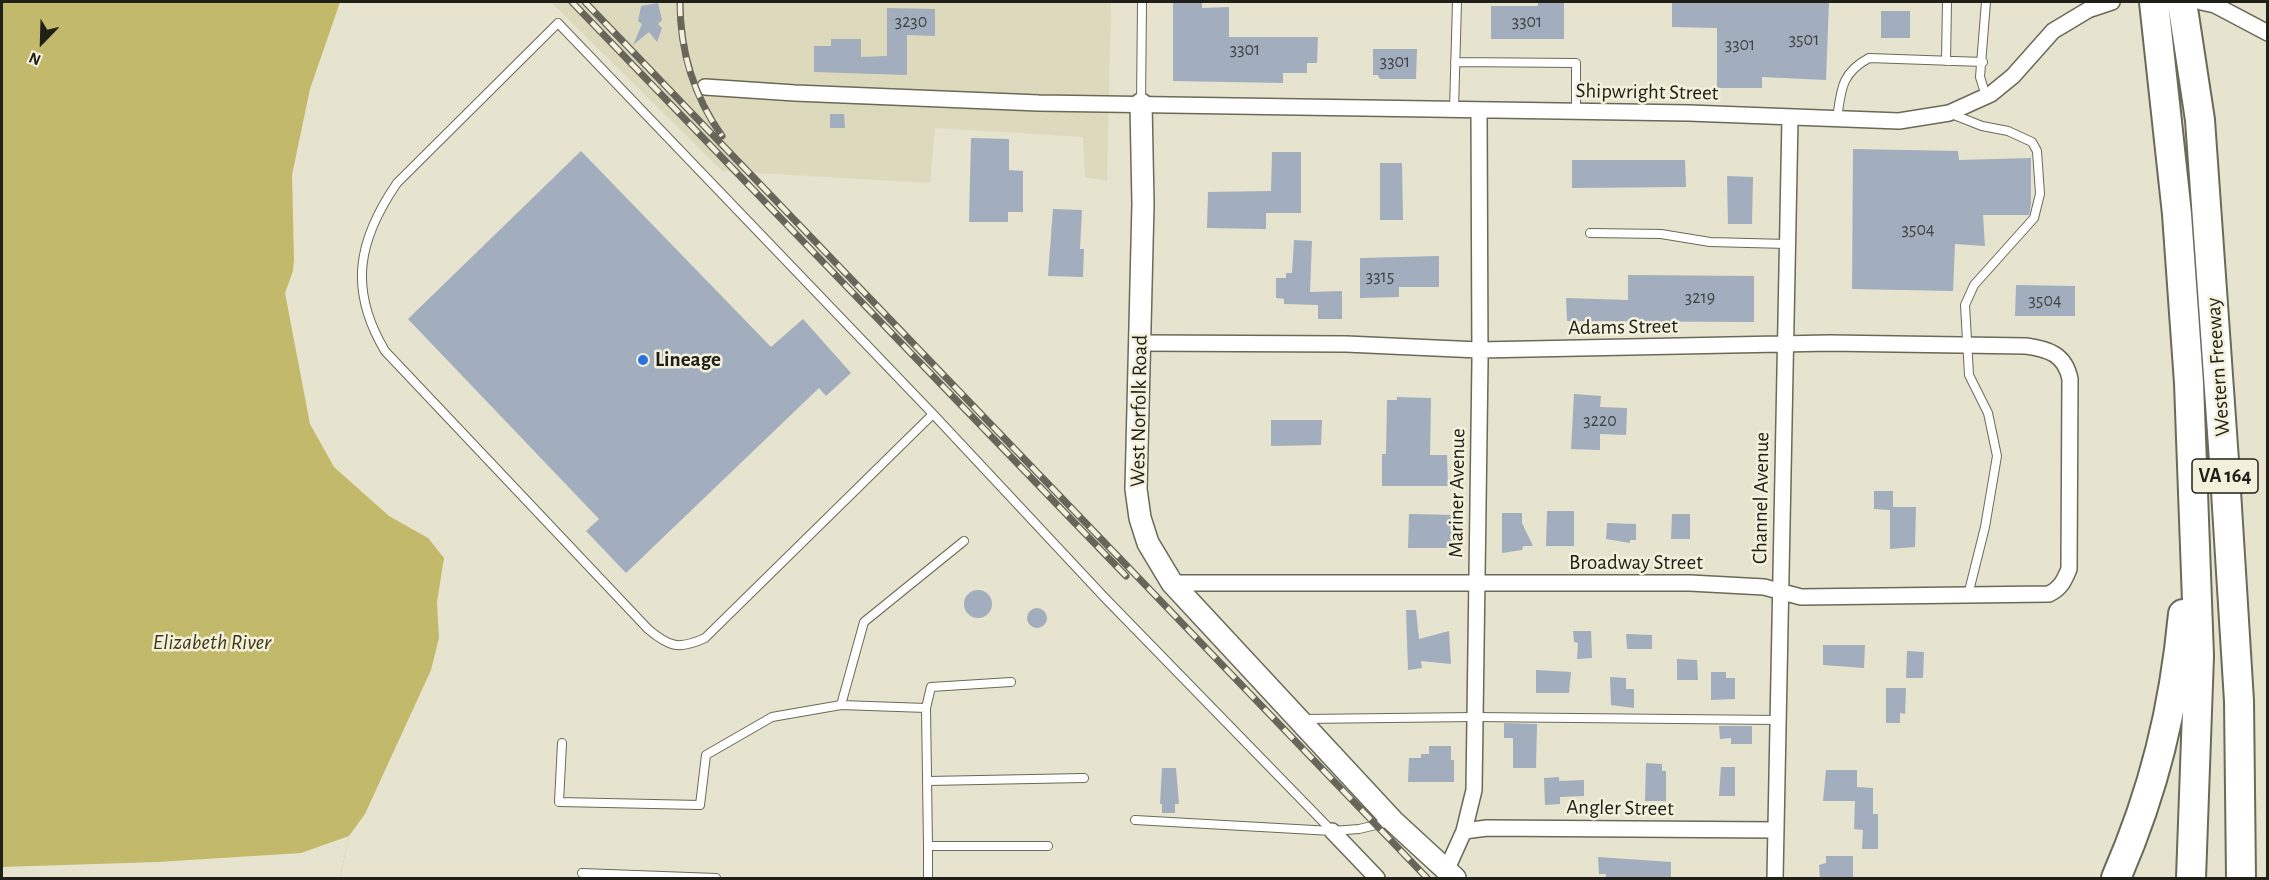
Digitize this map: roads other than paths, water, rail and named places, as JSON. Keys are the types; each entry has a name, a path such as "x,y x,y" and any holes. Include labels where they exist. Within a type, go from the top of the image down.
{"highway":[{"name":"Western Freeway","path":"2154,2 2163,78 2188,372 2199,656 2191,879"},
{"name":"Western Freeway","path":"2182,2 2202,144 2237,665 2241,879"},
{"path":"2116,879 2159,763 2178,662 2193,508"}],"street":[{"name":"Shipwright Street","path":"705,87 795,93 1141,104 1899,121 1949,114 1986,96 2013,76 2053,31 2088,10 2112,2"},
{"path":"2201,2 2215,5 2268,33"},
{"name":"West Norfolk Road","path":"1141,104 1143,204 1136,489 1140,518 1148,543 1172,583 1393,821 1452,877"},
{"name":"Mariner Avenue","path":"1452,877 1474,790 1479,110"},
{"name":"Channel Avenue","path":"1775,879 1790,118"},
{"name":"Adams Street","path":"1140,343 1346,344 1479,350 1784,344 1967,345 2025,346 2054,352 2068,368 2069,553"},
{"name":"Broadway Street","path":"1172,583 1690,583 1764,587 1801,597 2049,594 2058,590 2064,582 2069,569 2069,553"},
{"name":"Angler Street","path":"1464,831 1487,828 1776,830"},
{"path":"1332,831 1377,879"}],"lane":[{"name":"West Norfolk Road","path":"1141,104 1142,2"},
{"path":"1454,110 1457,2"},
{"path":"1946,61 1947,2"},
{"path":"1986,2 1980,77 1986,96"},
{"path":"933,414 705,638 691,644 676,646 661,640 648,629 385,351 375,334 361,292 364,249 384,203 397,183 558,23 933,414 1113,606 1332,831"},
{"path":"1837,119 1842,84 1854,66 1869,58 1983,62"},
{"path":"1455,62 1576,63 1576,112"},
{"path":"1949,114 1982,126 2025,137 2032,142 2037,151 2039,207 2034,218 1969,293 1965,304 1969,375 1988,413 1996,456 1985,527 1968,595"},
{"path":"1590,233 1661,234 1710,242 1787,244"},
{"path":"841,705 864,622 964,541"},
{"path":"928,879 926,708 931,687 1011,682"},
{"path":"562,743 559,802 700,805 706,755 772,717 841,705 926,708"},
{"path":"1298,719 1475,717 1778,720"},
{"path":"928,781 1084,778"},
{"path":"1135,820 1332,831 1359,829 1393,821"},
{"path":"928,846 1047,846"},
{"path":"582,873 716,879"}],"water":[{"name":"Elizabeth River","path":"2,2 340,2 310,89 292,175 294,259 293,271 285,293 310,424 334,467 389,516 428,538 444,558 437,602 439,638 431,670 365,814 349,836 340,878 2,878"}],"railway":[{"path":"572,2 1126,576"},
{"path":"585,2 1427,878"},
{"path":"680,2 682,38 690,72 703,105 722,136"}],"place":[{"name":"Lineage","path":"643,360"}]}
